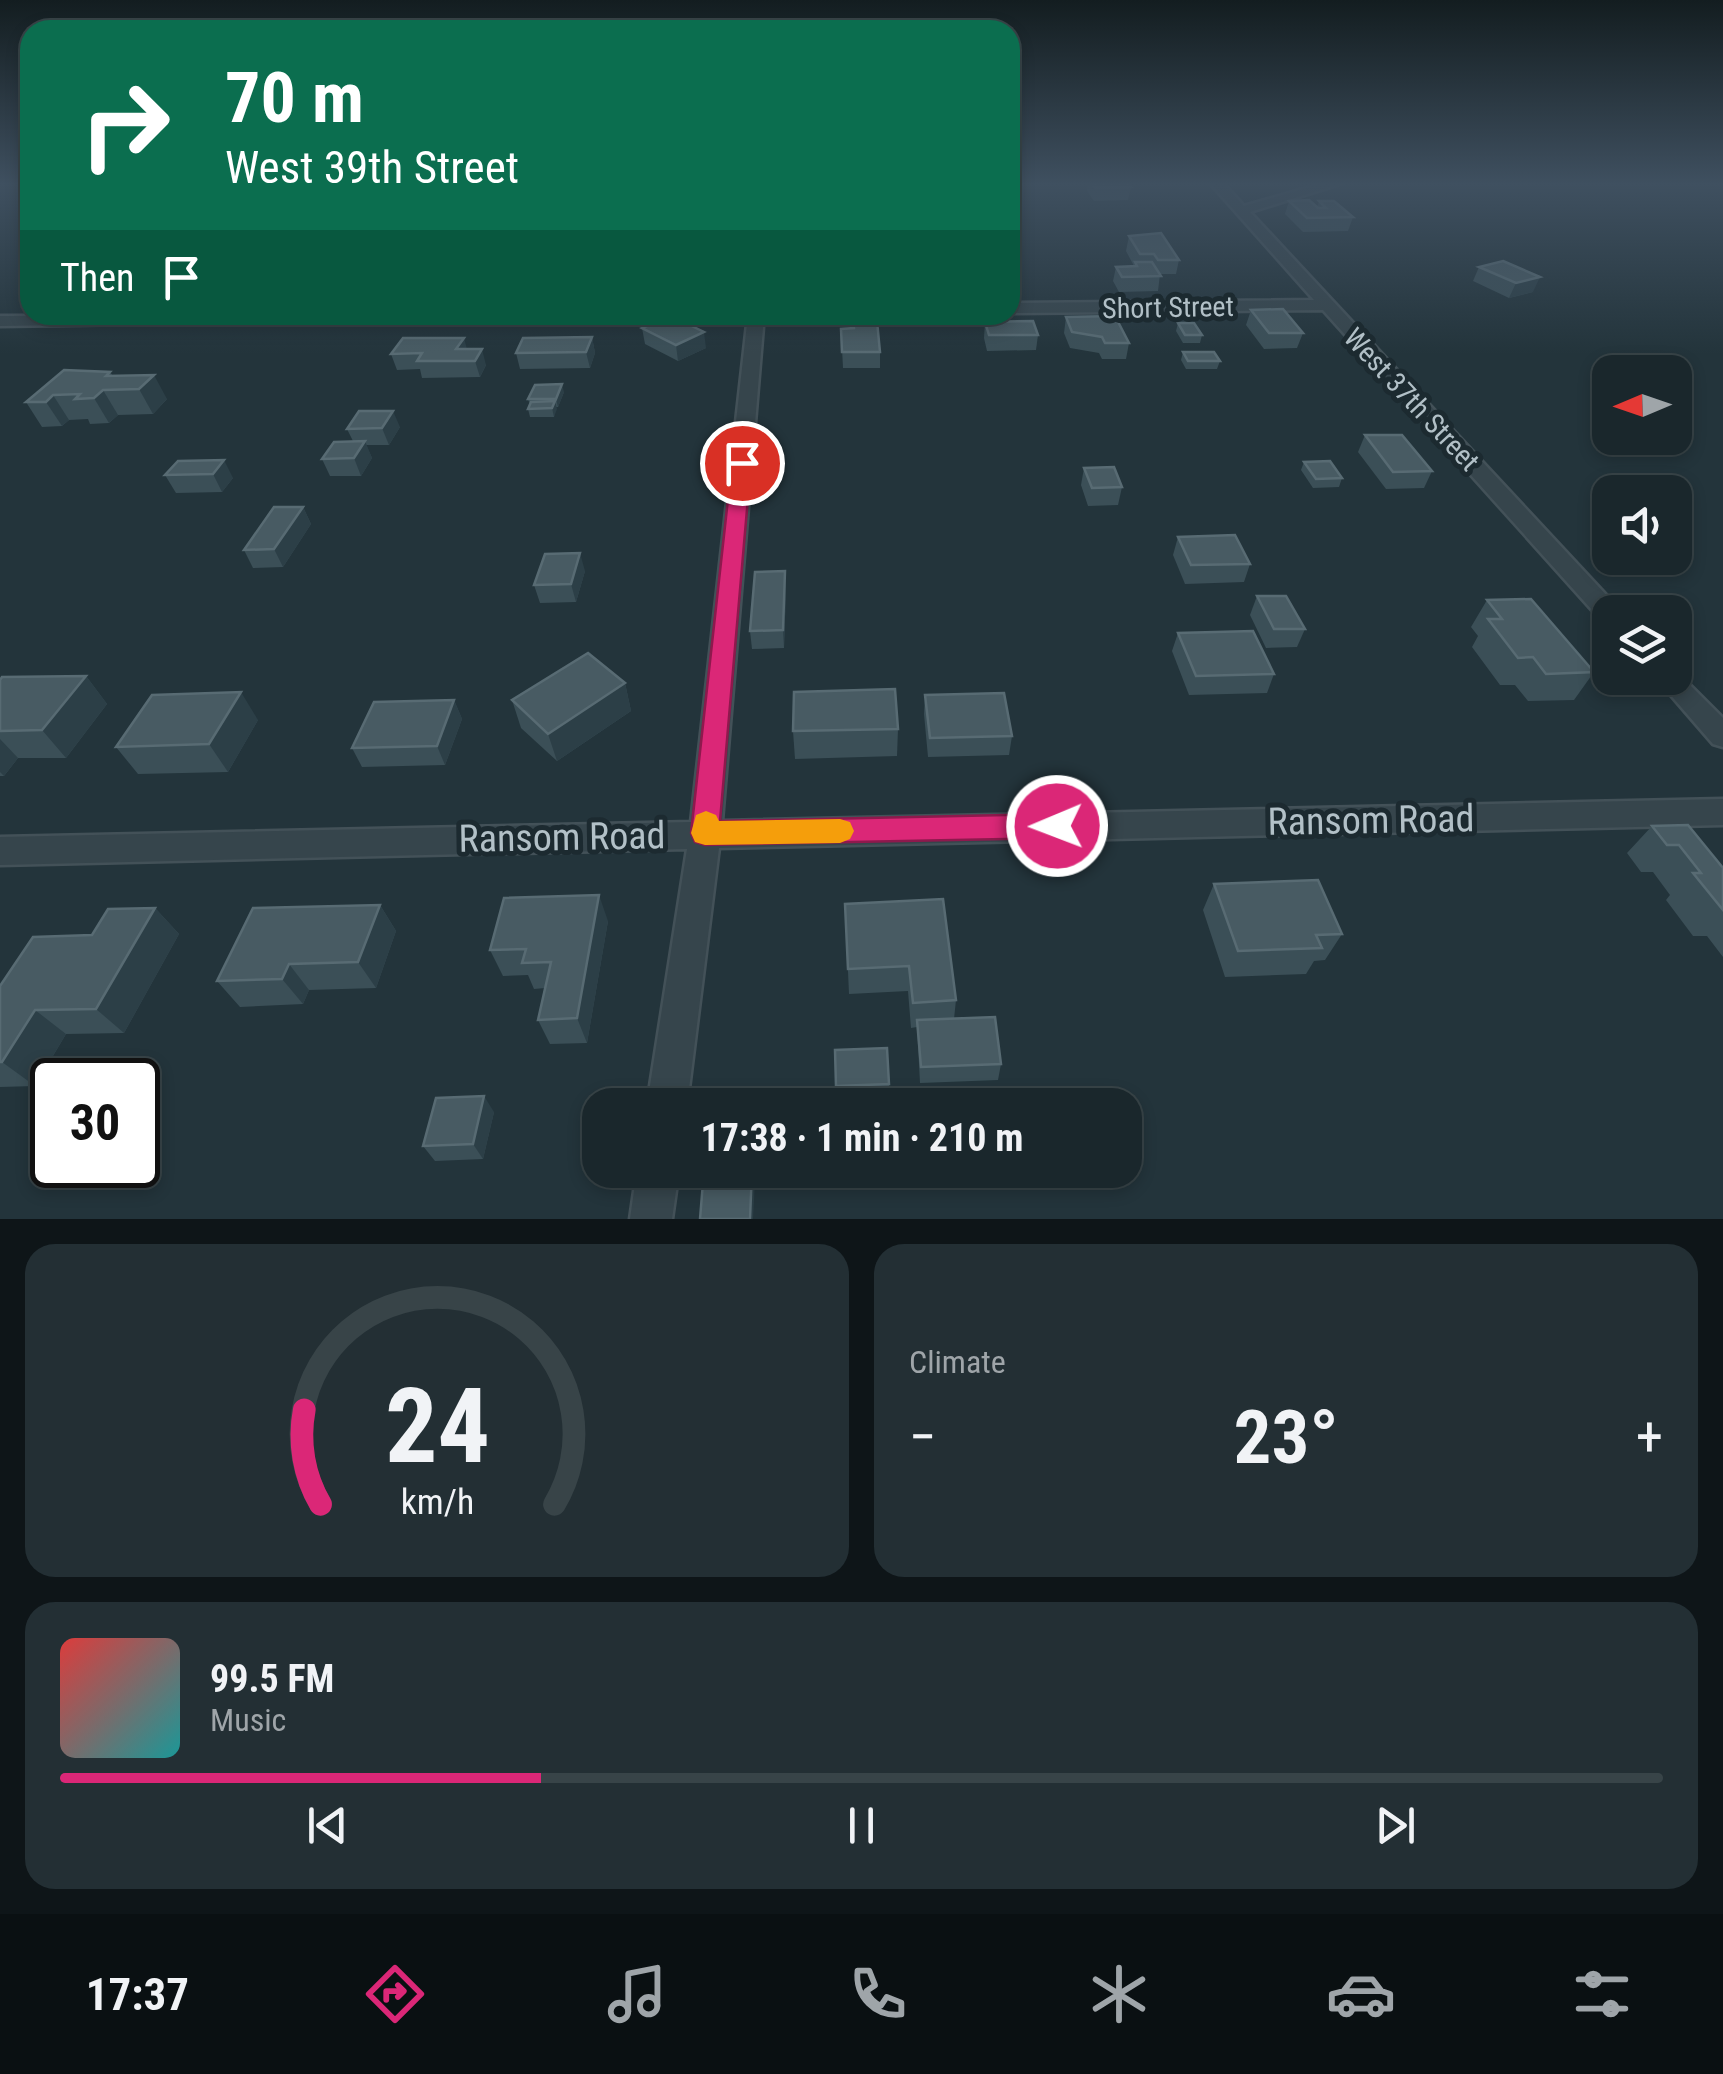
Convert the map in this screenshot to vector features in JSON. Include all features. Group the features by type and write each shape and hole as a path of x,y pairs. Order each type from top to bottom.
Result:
{"street":[{"name":"West 37th Street","path":"1266,240 1592,595"},
{"name":"Short Street","path":"1020,308 1325,306"},
{"path":"669,1088 705,833 755,325"},
{"path":"1685,695 1723,736"},
{"name":"Ransom Road","path":"0,851 1723,812"},
{"path":"652,1219 656,1188"}],"building":[{"path":"1131,240 1166,240 1179,260 1158,260 1154,254 1140,254"},
{"path":"1503,261 1540,277 1516,283 1479,267"},
{"path":"1135,262 1152,262 1161,276 1122,277 1116,267 1137,266"},
{"path":"1283,309 1303,333 1269,333 1251,310"},
{"path":"1115,316 1129,343 1105,343 1102,337 1072,332 1066,317"},
{"path":"1020,321 1033,321 1038,335 989,335 986,325 1020,325"},
{"path":"1178,323 1194,323 1202,335 1185,335"},
{"path":"690,325 704,332 676,345 642,328"},
{"path":"854,325 877,325 880,352 842,352 841,329"},
{"path":"592,337 586,352 516,353 523,338"},
{"path":"403,338 464,338 456,349 482,349 475,361 417,361 422,353 391,354"},
{"path":"1183,352 1214,352 1220,361 1188,361"},
{"path":"64,370 110,372 106,376 154,375 139,389 103,390 94,398 53,395 46,402 26,402"},
{"path":"562,384 556,399 528,399 535,385"},
{"path":"555,401 552,408 528,409 531,402"},
{"path":"359,411 393,411 382,428 347,429"},
{"path":"1365,435 1402,435 1432,471 1393,472"},
{"path":"365,441 354,458 322,459 334,442"},
{"path":"224,460 213,474 165,475 178,461"},
{"path":"1330,461 1342,478 1316,479 1304,462"},
{"path":"1114,467 1122,487 1092,488 1084,468"},
{"path":"274,507 303,507 274,549 244,550"},
{"path":"1235,535 1250,564 1191,565 1178,537"},
{"path":"580,553 571,584 534,585 545,554"},
{"path":"785,571 783,630 750,631 755,572"},
{"path":"1257,596 1286,596 1305,629 1274,629"},
{"path":"1531,599 1592,672 1546,674 1533,657 1518,658 1488,619 1502,619 1487,600"},
{"path":"1253,631 1274,674 1196,676 1178,633"},
{"path":"588,653 625,683 548,734 512,700"},
{"path":"86,676 42,730 0,731 2,677"},
{"path":"895,689 898,729 793,731 794,692"},
{"path":"241,692 209,744 116,747 152,695"},
{"path":"1004,693 1012,736 930,738 925,695"},
{"path":"454,700 437,746 352,748 374,702"},
{"path":"1688,825 1723,868 1723,910 1693,873 1701,873 1679,845 1667,845 1652,826"},
{"path":"1318,880 1342,934 1316,935 1322,948 1238,951 1214,884"},
{"path":"599,895 577,1018 538,1020 551,962 522,963 526,949 490,950 504,898"},
{"path":"943,899 956,1000 913,1003 909,966 848,969 845,904"},
{"path":"380,905 358,962 289,964 282,979 217,981 253,908"},
{"path":"155,908 96,1009 35,1010 0,1062 0,986 33,937 92,935 108,909"},
{"path":"995,1017 1001,1064 921,1067 917,1020"},
{"path":"887,1048 889,1084 836,1086 835,1050"},
{"path":"484,1096 473,1144 423,1146 436,1098"},
{"path":"703,1188 751,1188 750,1219 700,1219"}],"slow traffic":[{"path":"706,823 705,833 840,831"}],"route":[{"path":"742,463 705,833 1057,826"}]}
